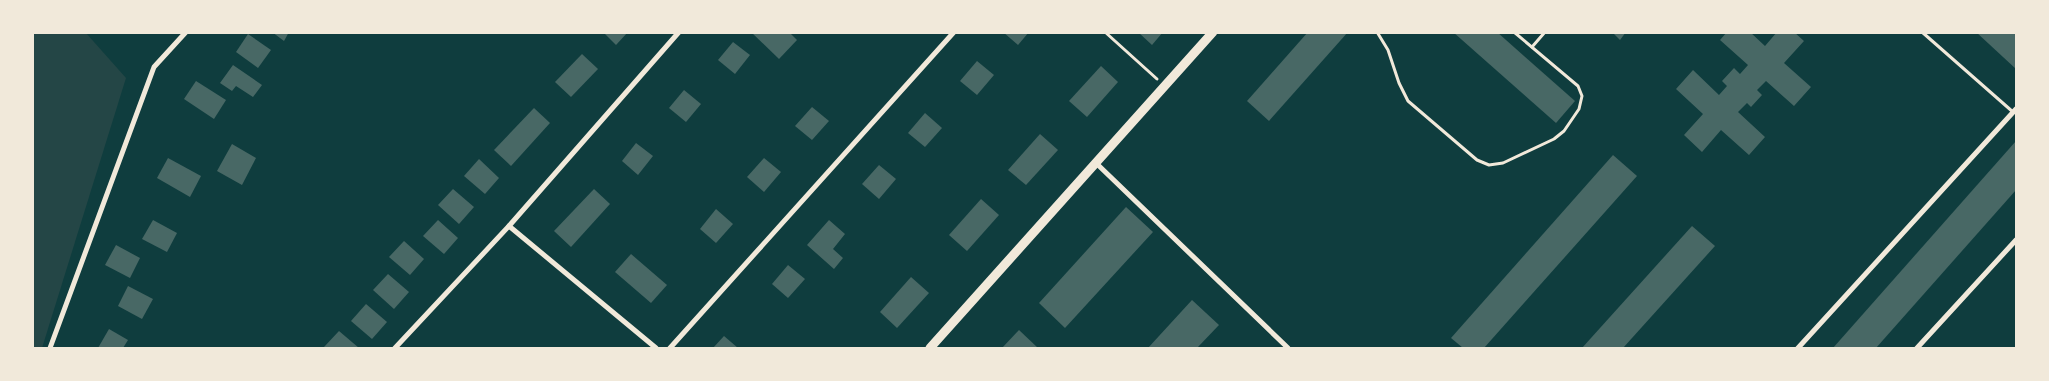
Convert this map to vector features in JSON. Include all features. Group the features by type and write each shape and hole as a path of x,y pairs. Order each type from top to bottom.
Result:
{"street":[{"path":"50,348 154,67 186,32"},
{"path":"395,348 509,226 679,32"},
{"path":"670,348 954,32"},
{"path":"930,348 1213,32"},
{"path":"1798,348 2015,111"},
{"path":"1096,162 1288,348"},
{"path":"509,226 656,348"},
{"path":"1917,348 2016,240"}],"lane":[{"path":"1377,32 1388,50 1399,84 1408,101 1476,160 1489,165 1503,163 1554,139 1564,131 1579,109 1582,96 1578,86 1514,32"},
{"path":"1532,47 1546,32"},
{"path":"1922,32 2015,111"}],"path":[{"path":"1105,32 1164,86"}],"shaded area":[{"path":"32,33 86,33 126,78 42,348 32,348"}],"building":[{"path":"272,32 289,32 284,41"},
{"path":"603,32 628,32 616,45"},
{"path":"751,32 789,32 797,40 779,59"},
{"path":"1003,32 1029,32 1018,45"},
{"path":"1138,32 1163,32 1152,45"},
{"path":"1308,32 1348,32 1269,121 1247,101"},
{"path":"1453,32 1497,32 1575,101 1556,123"},
{"path":"1612,32 1626,32 1620,40"},
{"path":"1727,32 1750,32 1765,46 1777,32 1794,32 1804,41 1784,63 1811,87 1794,106 1766,81 1757,90 1762,95 1751,107 1747,103 1738,112 1765,137 1749,155 1721,130 1702,152 1684,135 1703,114 1676,89 1693,70 1719,95 1727,86 1722,81 1734,68 1740,74 1748,65 1720,40"},
{"path":"1976,32 2016,32 2016,69"},
{"path":"248,34 271,50 258,68 236,52"},
{"path":"733,42 750,55 735,74 718,60"},
{"path":"582,54 598,69 571,97 555,82"},
{"path":"977,61 994,75 977,95 960,81"},
{"path":"233,65 262,85 253,97 236,86 232,91 220,83"},
{"path":"1101,66 1118,82 1087,117 1069,101"},
{"path":"196,81 226,100 214,119 184,99"},
{"path":"684,90 701,104 686,122 669,108"},
{"path":"812,107 829,121 812,140 795,126"},
{"path":"534,108 550,123 511,166 494,150"},
{"path":"925,113 942,128 925,147 908,133"},
{"path":"1040,134 1058,150 1026,185 1008,170"},
{"path":"2016,141 2016,190 1876,348 1833,348"},
{"path":"636,143 653,156 638,175 622,161"},
{"path":"232,144 256,158 242,185 217,171"},
{"path":"1613,155 1637,176 1484,348 1463,348 1451,338"},
{"path":"168,158 201,176 190,197 157,178"},
{"path":"764,158 781,172 764,192 747,177"},
{"path":"479,159 499,178 485,194 464,176"},
{"path":"879,165 896,179 879,199 862,184"},
{"path":"453,189 474,207 459,224 438,205"},
{"path":"594,189 610,204 571,247 554,231"},
{"path":"981,199 999,215 967,251 949,235"},
{"path":"1126,207 1153,232 1065,328 1039,303"},
{"path":"716,209 733,224 716,243 700,229"},
{"path":"153,220 177,233 167,252 142,239"},
{"path":"438,220 458,238 444,254 423,236"},
{"path":"829,220 845,234 833,249 843,258 834,269 807,245"},
{"path":"1692,226 1715,246 1623,348 1582,348"},
{"path":"404,241 424,259 410,275 389,257"},
{"path":"116,245 140,258 130,278 105,265"},
{"path":"631,254 667,285 651,303 615,272"},
{"path":"788,265 805,279 788,298 772,284"},
{"path":"388,274 409,292 394,309 373,290"},
{"path":"911,277 929,293 897,328 880,312"},
{"path":"128,286 153,299 142,319 118,306"},
{"path":"1192,300 1219,325 1197,348 1148,348"},
{"path":"366,304 387,322 372,339 351,321"},
{"path":"109,329 128,340 123,348 98,348"},
{"path":"1019,330 1038,348 1002,348"},
{"path":"339,331 359,348 324,347"},
{"path":"724,336 738,348 713,348"}]}
